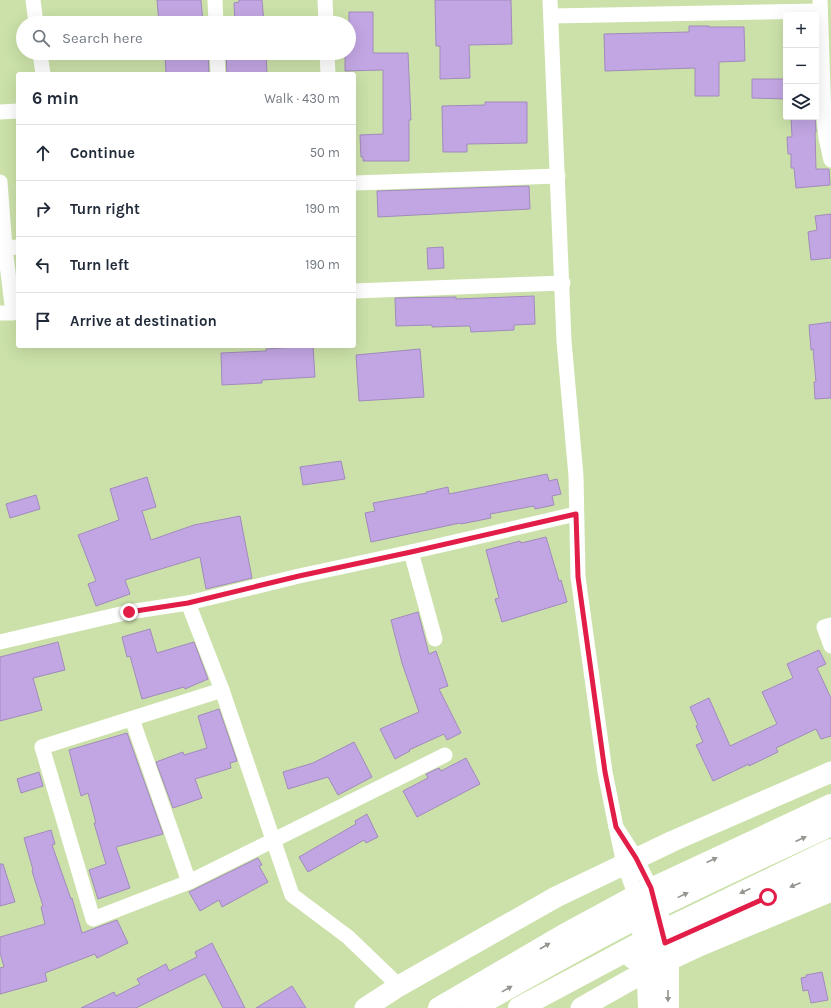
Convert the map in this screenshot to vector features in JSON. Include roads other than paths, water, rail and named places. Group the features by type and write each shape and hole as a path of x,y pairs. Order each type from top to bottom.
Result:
{"main road":[{"path":"439,1008 564,935 643,892 831,805"},
{"path":"473,1008 563,958 664,905 768,854 830,826"},
{"path":"519,1008 665,930 831,850"},
{"path":"542,1008 657,956 831,870"},
{"path":"643,892 668,1008"},
{"path":"649,1008 657,956"}],"street":[{"path":"33,0 35,16"},
{"path":"215,0 216,16"},
{"path":"325,0 326,16"},
{"path":"550,0 563,283 564,341 576,476 578,577 605,772 616,827 643,892"},
{"path":"551,16 820,5 824,119 826,138 831,160"},
{"path":"41,60 43,72"},
{"path":"217,60 218,72"},
{"path":"327,60 328,72"},
{"path":"0,112 16,111"},
{"path":"356,183 558,176"},
{"path":"0,182 12,248 13,313 0,314"},
{"path":"356,291 563,283"},
{"path":"0,642 129,612 188,603 299,576 576,514"},
{"path":"411,552 435,639"},
{"path":"188,603 222,690 292,895 348,937 399,986"},
{"path":"831,625 824,627 831,646"},
{"path":"222,690 42,747 93,919 189,882 445,755"},
{"path":"132,719 189,882"},
{"path":"365,1008 399,986 556,897 630,861 831,772"},
{"path":"581,1008 657,956 699,946 831,891"}]}
